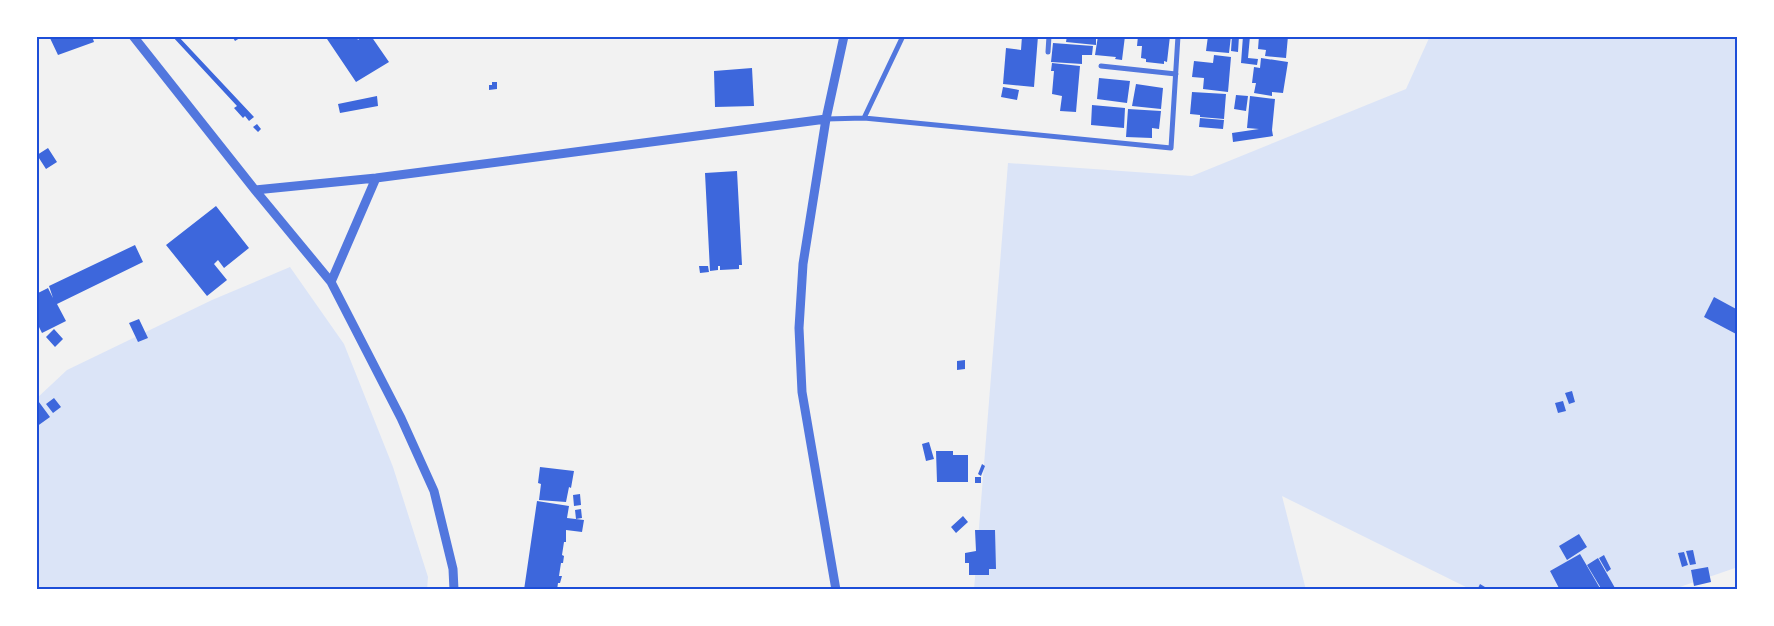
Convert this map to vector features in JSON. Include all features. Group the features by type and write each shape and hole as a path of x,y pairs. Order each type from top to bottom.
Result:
{"street":[{"path":"133,36 330,282 402,418 434,491 453,569 454,590"},
{"path":"836,590 802,392 799,328 804,264 826,119 844,36"},
{"path":"864,118 904,36"},
{"path":"1048,52 1049,36"},
{"path":"255,190 376,178 826,119 864,118 1171,148 1178,36"},
{"path":"1101,66 1176,74"},
{"path":"330,282 376,178"}],"shaded area":[{"path":"1430,36 1738,36 1738,567 1671,590 1472,590 1282,496 1306,590 974,590 1008,163 1192,176 1406,89"},
{"path":"290,267 344,344 393,467 428,577 427,590 36,590 36,399 67,370 212,300"}],"building":[{"path":"49,36 92,36 94,42 58,55"},
{"path":"172,36 178,36 254,117 249,121 245,116 243,118 234,108 237,106"},
{"path":"232,36 243,36 235,41"},
{"path":"325,36 356,36 358,40 363,36 371,36 389,62 356,82"},
{"path":"1022,36 1038,36 1034,87 1003,84 1006,48 1021,50"},
{"path":"1067,36 1096,36 1096,45 1066,42"},
{"path":"1098,36 1125,36 1122,60 1115,59 1116,57 1095,55"},
{"path":"1138,36 1170,36 1167,62 1164,61 1164,64 1146,62 1146,59 1141,58 1142,46 1137,46"},
{"path":"1208,36 1231,36 1229,53 1206,51"},
{"path":"1232,36 1239,36 1238,52 1231,51"},
{"path":"1243,36 1250,36 1248,58 1258,59 1257,65 1241,63"},
{"path":"1259,36 1288,36 1286,58 1265,56 1266,50 1258,49"},
{"path":"1053,43 1093,46 1092,55 1082,55 1082,64 1051,62"},
{"path":"1214,55 1231,57 1228,92 1203,89 1204,78 1192,77 1194,61 1213,63"},
{"path":"1261,58 1288,62 1283,93 1272,92 1272,96 1254,93 1256,83 1252,83 1254,67 1260,68"},
{"path":"1052,63 1080,66 1076,112 1060,111 1062,96 1052,94 1054,71 1051,71"},
{"path":"752,68 754,106 715,107 714,71"},
{"path":"1099,78 1130,81 1127,103 1097,99"},
{"path":"492,82 497,82 497,89 489,90 489,85 492,85"},
{"path":"1136,84 1163,88 1161,109 1132,106"},
{"path":"1003,87 1019,90 1017,100 1001,97"},
{"path":"1192,92 1226,94 1224,119 1200,117 1200,115 1190,114"},
{"path":"1236,95 1248,96 1246,111 1234,109"},
{"path":"377,96 378,106 340,113 338,104"},
{"path":"1250,96 1275,99 1273,136 1233,142 1232,133 1259,129 1247,128"},
{"path":"1092,105 1125,108 1124,128 1091,125"},
{"path":"1128,109 1161,111 1159,129 1152,128 1152,138 1126,137"},
{"path":"1200,118 1224,120 1223,129 1199,127"},
{"path":"257,124 261,129 258,132 253,127"},
{"path":"48,148 57,162 46,169 37,155"},
{"path":"737,171 742,265 739,265 739,269 720,270 720,266 718,266 718,270 710,271 705,173"},
{"path":"216,206 249,248 224,268 218,260 214,264 227,280 207,296 166,245"},
{"path":"135,245 143,262 57,304 66,321 42,333 38,325 36,326 36,294 48,288 53,298 49,286"},
{"path":"699,266 708,266 709,272 700,273"},
{"path":"1714,297 1738,310 1738,335 1704,317"},
{"path":"139,319 148,338 138,342 129,323"},
{"path":"54,329 63,339 55,347 46,337"},
{"path":"965,360 965,369 957,370 957,361"},
{"path":"1572,391 1575,402 1569,404 1565,393"},
{"path":"36,398 50,417 36,427"},
{"path":"54,398 61,407 53,413 46,404"},
{"path":"1563,401 1566,411 1558,413 1555,403"},
{"path":"929,442 934,459 926,461 922,444"},
{"path":"936,451 953,451 953,455 968,455 968,482 937,482"},
{"path":"982,464 985,466 981,476 978,474"},
{"path":"540,467 574,471 566,502 539,500 541,484 538,483"},
{"path":"975,477 981,477 981,483 975,483"},
{"path":"580,494 581,505 574,506 573,495"},
{"path":"537,501 569,506 567,518 584,520 582,532 566,530 566,542 564,542 562,555 564,556 563,563 561,563 559,576 562,576 557,590 524,590"},
{"path":"581,509 582,518 576,519 575,510"},
{"path":"963,516 968,522 956,533 951,527"},
{"path":"975,530 995,530 996,569 989,569 989,575 969,575 969,563 965,563 965,553 976,551"},
{"path":"1579,534 1587,547 1567,560 1559,546"},
{"path":"1693,550 1696,564 1690,565 1686,551"},
{"path":"1684,552 1688,565 1682,567 1678,553"},
{"path":"1580,554 1601,590 1560,590 1550,571"},
{"path":"1604,555 1611,569 1607,572 1599,558"},
{"path":"1598,558 1615,588 1612,590 1602,590 1587,565"},
{"path":"1708,567 1711,582 1694,586 1691,570"},
{"path":"1480,584 1490,590 1477,590"}]}
